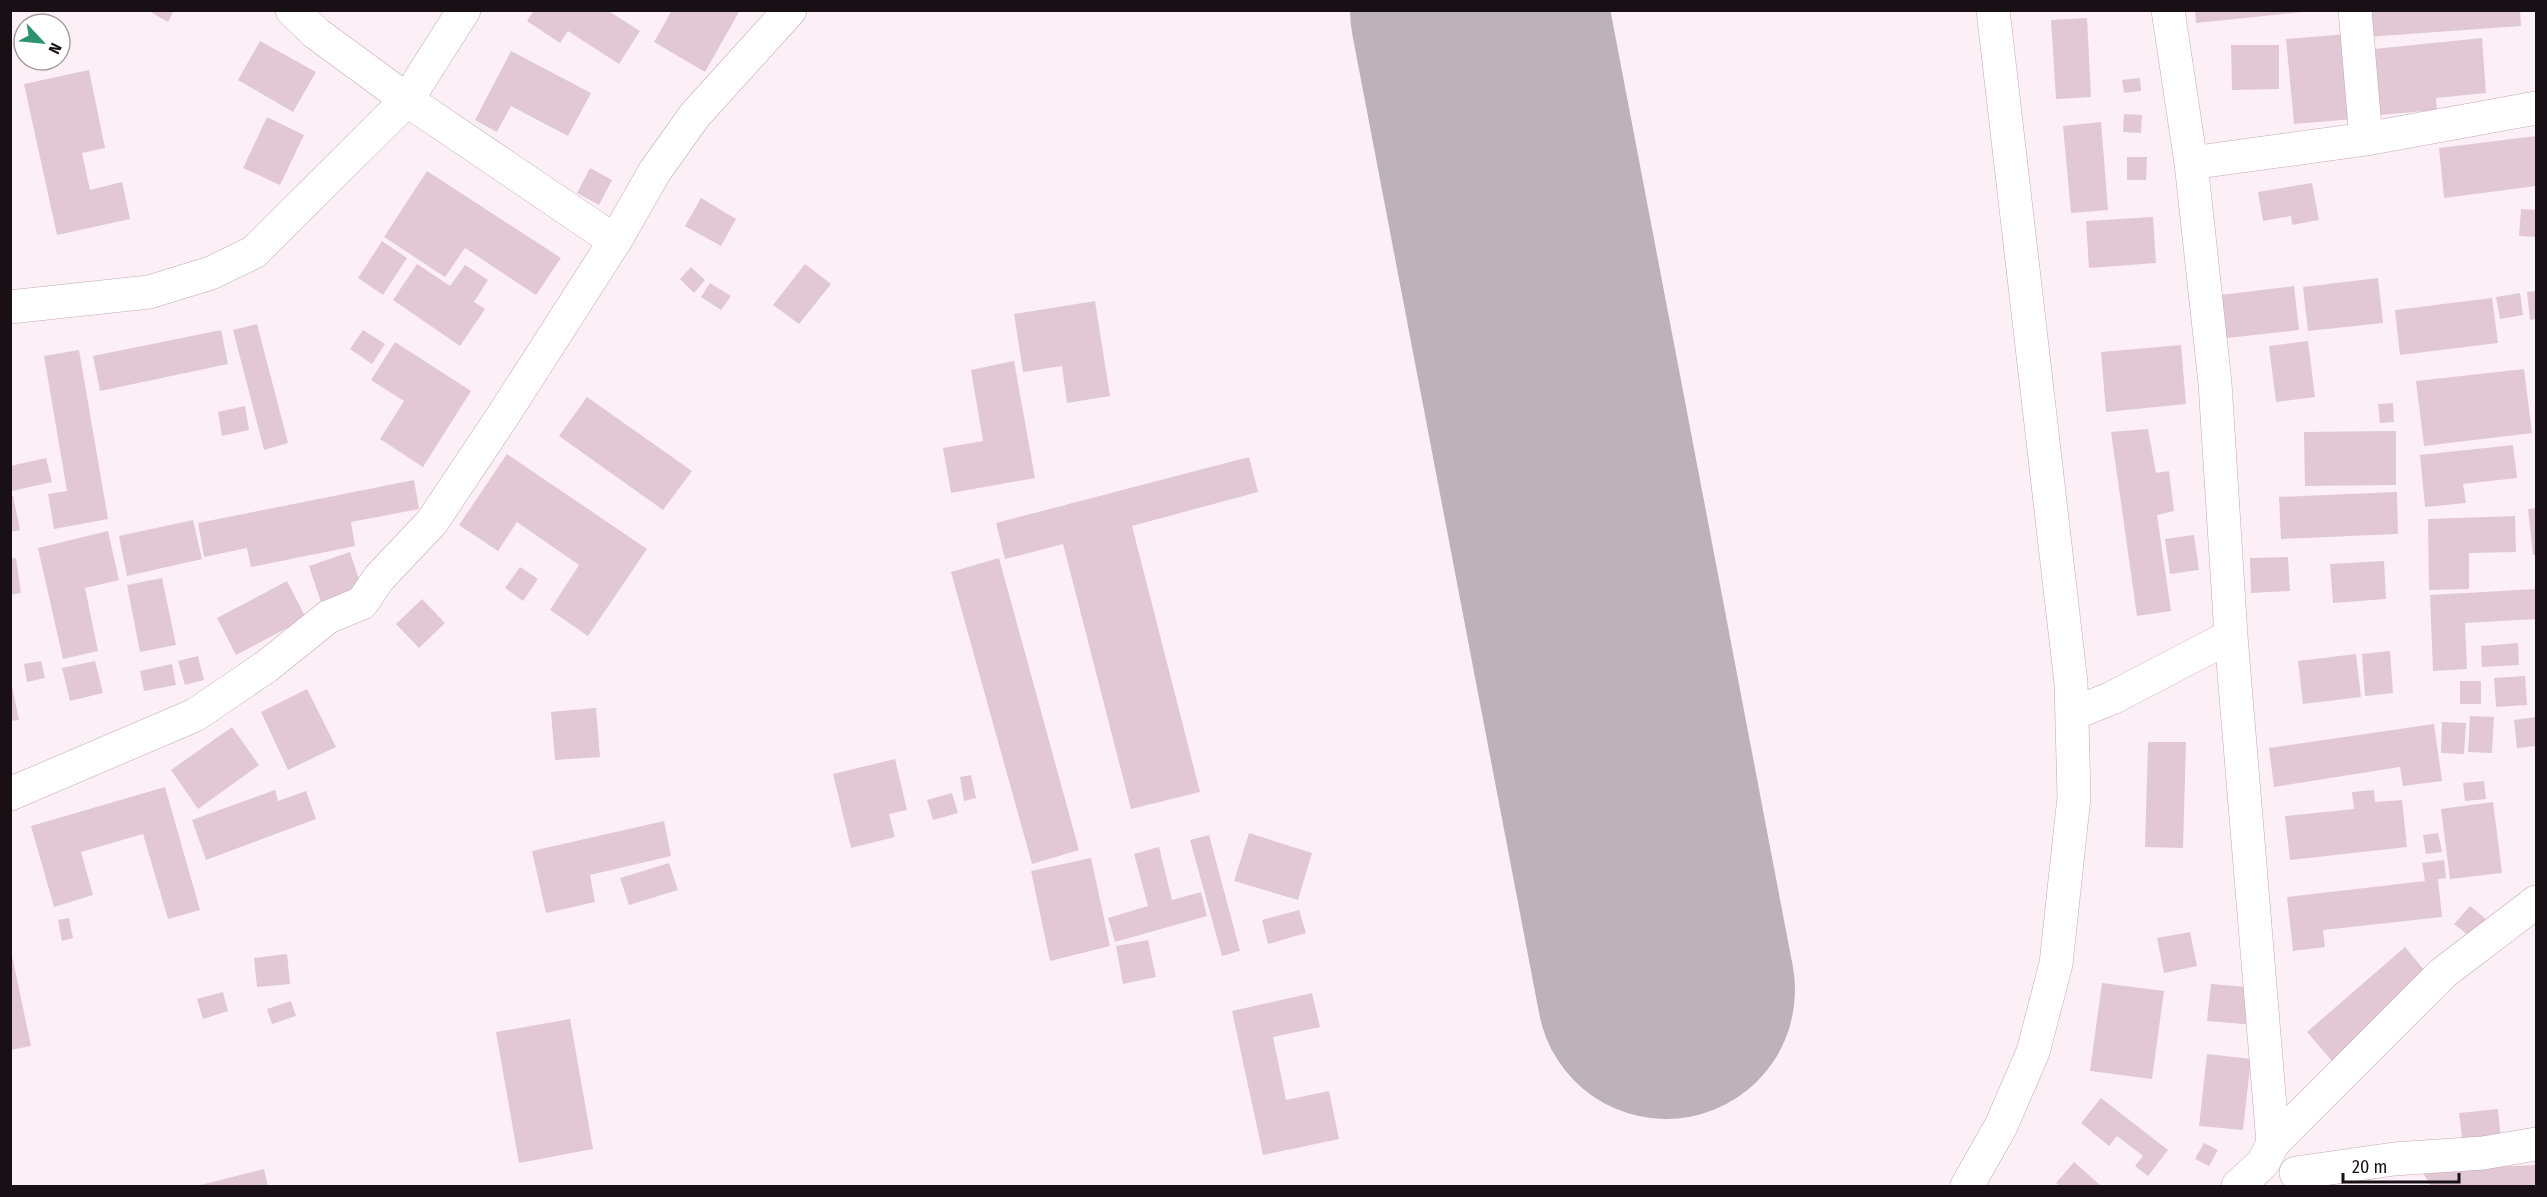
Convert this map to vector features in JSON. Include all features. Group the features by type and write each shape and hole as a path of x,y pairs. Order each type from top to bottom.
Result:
{"street":[{"path":"292,10 316,33 407,100 615,241"},
{"path":"10,307 149,292 210,273 254,252 407,100 464,10"},
{"path":"10,794 195,715 267,666 328,617 362,603 379,578 432,522 615,241 655,171 695,115 790,10"},
{"path":"1967,1186 2001,1126 2032,1052 2056,964 2074,797 2071,683 1993,10"},
{"path":"2168,10 2191,163 2215,383 2268,1153 2297,1180 2394,1159 2483,1154 2536,1144"},
{"path":"2355,10 2366,139"},
{"path":"2191,163 2366,139 2536,108"},
{"path":"2072,714 2112,698 2231,636"},
{"path":"2238,1186 2443,973 2536,902"}],"building":[{"path":"147,10 174,10 168,22"},
{"path":"534,10 607,10 640,31 619,64 568,31 560,43 527,21"},
{"path":"672,10 740,10 705,72 654,42"},
{"path":"2195,10 2303,10 2303,12 2196,23"},
{"path":"2365,10 2520,10 2521,26 2367,37"},
{"path":"2087,18 2091,97 2056,99 2051,20"},
{"path":"2347,34 2354,119 2294,124 2286,39"},
{"path":"2482,38 2486,93 2436,98 2437,110 2380,115 2374,49"},
{"path":"260,41 316,72 293,112 238,80"},
{"path":"2231,45 2279,45 2279,89 2232,90"},
{"path":"511,51 591,93 568,136 511,106 497,132 475,120"},
{"path":"89,70 105,148 82,153 90,190 122,182 130,219 57,235 24,84"},
{"path":"2140,78 2141,91 2124,93 2122,80"},
{"path":"2124,114 2142,115 2141,133 2123,132"},
{"path":"267,117 304,135 280,185 243,168"},
{"path":"2101,122 2108,210 2071,213 2063,126"},
{"path":"2536,136 2536,186 2444,198 2439,148"},
{"path":"2127,157 2147,157 2146,180 2127,180"},
{"path":"590,168 612,180 599,205 577,193"},
{"path":"427,171 561,258 536,295 465,248 445,277 384,237"},
{"path":"2312,183 2319,220 2292,225 2291,216 2263,221 2258,192"},
{"path":"701,198 736,219 721,246 685,226"},
{"path":"2521,209 2536,210 2536,237 2519,236"},
{"path":"2153,217 2156,263 2089,268 2086,221"},
{"path":"382,241 407,258 383,295 358,278"},
{"path":"417,264 450,286 465,265 488,280 474,302 485,309 460,346 393,300"},
{"path":"805,264 831,284 799,324 773,305"},
{"path":"691,267 705,280 694,293 680,279"},
{"path":"2378,278 2383,323 2308,331 2303,287"},
{"path":"710,283 731,296 721,310 701,297"},
{"path":"2294,286 2299,330 2218,339 2213,296"},
{"path":"2536,291 2536,319 2530,320 2527,292"},
{"path":"2520,293 2523,315 2500,319 2496,297"},
{"path":"2492,298 2498,343 2400,355 2395,310"},
{"path":"1095,301 1110,396 1067,403 1062,366 1023,372 1014,314"},
{"path":"257,324 288,443 264,450 233,330"},
{"path":"221,330 228,364 100,391 93,356"},
{"path":"363,330 385,344 372,364 350,349"},
{"path":"2308,341 2315,397 2276,402 2269,346"},
{"path":"395,342 471,391 423,467 380,439 404,401 371,380"},
{"path":"2181,345 2186,404 2106,412 2101,352"},
{"path":"79,350 108,519 54,529 48,494 67,491 44,356"},
{"path":"1014,361 1035,478 951,493 943,448 983,441 971,370"},
{"path":"2524,369 2532,433 2424,446 2416,381"},
{"path":"587,397 692,471 663,510 559,436"},
{"path":"2393,403 2394,422 2380,423 2378,404"},
{"path":"245,406 249,430 222,436 218,412"},
{"path":"2148,429 2156,473 2169,471 2174,511 2157,515 2171,611 2137,616 2111,432"},
{"path":"2396,431 2396,485 2305,486 2304,432"},
{"path":"2513,445 2517,478 2463,484 2466,503 2425,507 2420,455"},
{"path":"507,454 647,549 588,636 550,610 579,565 517,522 498,551 459,525"},
{"path":"1249,457 1258,492 1132,526 1200,792 1131,809 1063,544 1005,559 996,523"},
{"path":"46,458 52,482 12,491 10,466"},
{"path":"414,480 419,509 351,522 355,546 251,567 247,548 204,557 198,523"},
{"path":"2397,492 2398,534 2281,539 2279,497"},
{"path":"10,496 13,496 20,530 10,532"},
{"path":"2536,508 2536,555 2533,555 2528,509"},
{"path":"2515,516 2516,552 2469,553 2469,589 2429,590 2428,519"},
{"path":"193,520 202,559 127,576 119,536"},
{"path":"108,531 119,580 85,588 98,651 63,659 38,548"},
{"path":"2194,535 2199,570 2170,574 2165,539"},
{"path":"350,552 363,592 322,605 309,566"},
{"path":"2288,557 2290,591 2251,593 2250,558"},
{"path":"16,558 21,593 10,595 10,559"},
{"path":"999,558 1079,850 1032,864 951,572"},
{"path":"2384,561 2386,599 2333,603 2330,564"},
{"path":"520,567 538,579 523,601 505,588"},
{"path":"162,578 176,645 140,652 127,585"},
{"path":"287,581 306,618 236,655 217,618"},
{"path":"2536,589 2536,619 2465,623 2467,669 2433,671 2430,595"},
{"path":"422,599 445,623 419,648 396,624"},
{"path":"2518,643 2519,665 2482,667 2481,646"},
{"path":"2390,651 2393,693 2365,696 2362,654"},
{"path":"2356,654 2361,697 2303,704 2298,661"},
{"path":"198,656 204,680 185,685 178,661"},
{"path":"41,661 45,678 27,682 24,664"},
{"path":"95,661 103,693 70,701 62,668"},
{"path":"172,664 176,685 144,691 140,671"},
{"path":"10,676 19,720 10,721"},
{"path":"2525,676 2527,705 2496,707 2494,678"},
{"path":"2460,681 2481,681 2481,704 2460,704"},
{"path":"307,689 336,747 288,770 261,712"},
{"path":"596,708 600,757 555,760 551,712"},
{"path":"2470,716 2494,717 2492,753 2468,752"},
{"path":"2536,717 2536,746 2517,748 2514,720"},
{"path":"2442,722 2466,723 2464,754 2441,753"},
{"path":"2434,724 2442,781 2403,786 2400,767 2274,787 2269,748"},
{"path":"232,727 259,765 198,809 171,770"},
{"path":"2148,742 2186,742 2183,848 2145,847"},
{"path":"895,759 907,810 889,814 895,837 851,848 833,774"},
{"path":"971,775 976,798 964,801 960,777"},
{"path":"2484,781 2486,799 2465,801 2463,783"},
{"path":"165,787 200,910 168,919 143,834 81,852 93,895 54,907 31,826"},
{"path":"275,790 278,801 306,791 316,819 206,860 192,820"},
{"path":"2374,790 2375,802 2402,800 2407,847 2290,860 2285,816 2354,809 2352,792"},
{"path":"952,793 958,813 933,820 927,800"},
{"path":"2493,802 2502,873 2450,879 2441,809"},
{"path":"664,821 671,856 590,875 595,902 546,913 532,851"},
{"path":"1249,833 1312,853 1298,900 1234,881"},
{"path":"2438,833 2442,852 2426,854 2423,835"},
{"path":"1209,835 1240,951 1222,956 1190,840"},
{"path":"1159,847 1172,900 1201,892 1207,916 1115,942 1108,918 1148,906 1134,854"},
{"path":"1091,858 1110,946 1050,961 1031,871"},
{"path":"2444,860 2446,878 2438,879 2442,917 2323,930 2325,947 2293,951 2287,897 2425,881 2422,863"},
{"path":"669,863 678,890 629,905 620,878"},
{"path":"2470,906 2487,920 2472,938 2454,924"},
{"path":"1299,910 1306,933 1268,944 1262,920"},
{"path":"69,918 73,938 62,941 58,920"},
{"path":"2190,932 2197,966 2164,973 2157,938"},
{"path":"1148,940 1156,977 1123,984 1116,946"},
{"path":"10,946 31,1046 10,1050"},
{"path":"2405,947 2430,977 2332,1061 2307,1032"},
{"path":"287,954 290,984 257,987 254,958"},
{"path":"2102,983 2164,991 2152,1079 2090,1071"},
{"path":"2211,984 2259,988 2255,1025 2207,1021"},
{"path":"223,992 228,1011 203,1019 197,999"},
{"path":"1312,993 1320,1027 1273,1037 1286,1100 1329,1091 1339,1139 1263,1155 1232,1011"},
{"path":"291,1001 296,1016 272,1024 267,1009"},
{"path":"570,1019 593,1149 519,1163 496,1032"},
{"path":"2207,1054 2251,1059 2243,1130 2199,1126"},
{"path":"2101,1098 2168,1150 2148,1176 2135,1166 2143,1156 2117,1136 2109,1146 2081,1123"},
{"path":"2498,1109 2501,1140 2463,1144 2459,1113"},
{"path":"2204,1143 2218,1150 2209,1166 2195,1159"},
{"path":"2074,1162 2101,1186 2060,1186 2056,1183"},
{"path":"2536,1165 2536,1186 2431,1186 2421,1170"},
{"path":"264,1169 268,1186 197,1186"}],"runway":[{"path":"1479,10 1666,990"}]}
